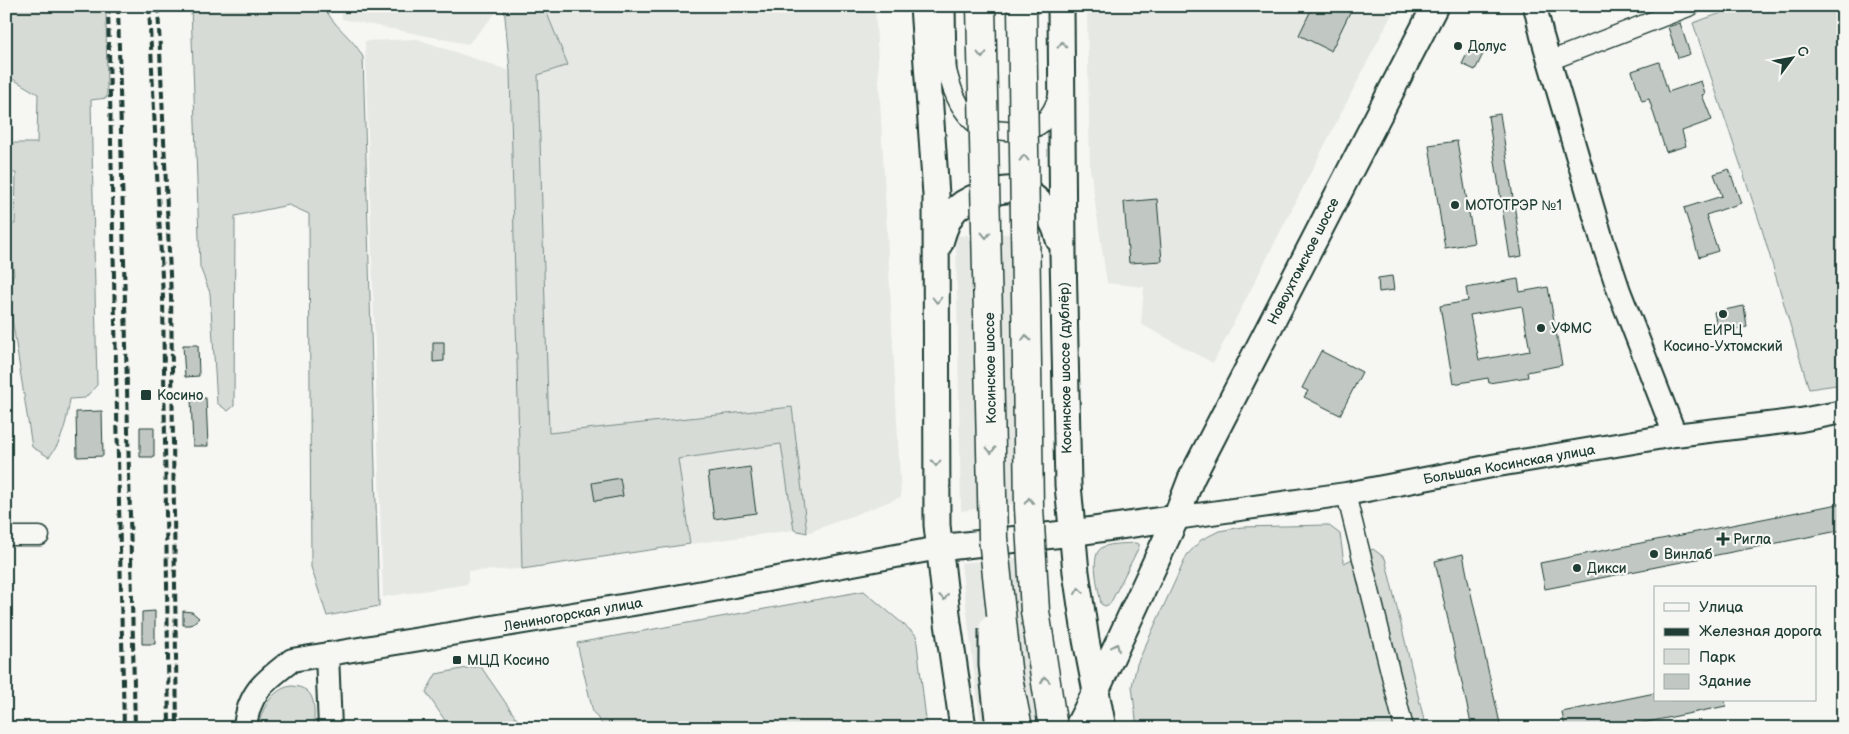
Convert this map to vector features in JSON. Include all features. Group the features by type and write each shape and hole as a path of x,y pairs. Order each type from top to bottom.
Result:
{"highway":[{"name":"Косинское шоссе","path":"981,6 993,538 1008,678 1018,728"},
{"path":"1022,6 1029,508 1035,611 1053,728"}],"main road":[{"path":"923,6 936,195 936,480 939,548 963,728"},
{"path":"936,195 943,55 942,6"},
{"name":"Косинское шоссе (дублёр)","path":"1062,6 1063,254 1068,485 1072,533 1085,630 1103,728"},
{"name":"Новоухтомское шоссе","path":"1077,728 1176,518 1191,479 1435,6"},
{"path":"937,252 944,228 955,210 976,196 1003,190 1025,192 1039,202 1052,219 1063,254"},
{"path":"939,548 1072,533 1176,518"},
{"path":"993,538 992,665 999,728"}],"street":[{"path":"1535,6 1549,61 1602,240 1616,282 1675,435"},
{"path":"1549,61 1691,6"},
{"path":"943,55 950,85 959,106 975,123 1002,131 1020,131 1041,124 1054,107 1062,84"},
{"name":"Большая Косинская улица","path":"1176,518 1346,494 1675,435 1801,420 1843,412"},
{"path":"1346,494 1404,728"},
{"path":"6,536 40,536"},
{"name":"Лениногорская улица","path":"245,728 252,697 269,678 292,660 670,598 939,548"},
{"path":"327,654 330,728"}],"shaded area":[{"path":"341,6 502,6 468,44 342,19"},
{"path":"544,6 875,6 901,497 807,533 791,407 549,434 538,75 567,65"},
{"path":"1087,6 1396,6 1213,363 1141,324 1144,287 1107,283 1090,168"},
{"path":"417,39 510,71 522,569 468,571 468,584 383,597 365,41"},
{"path":"1033,233 1037,500 961,511 956,236"},
{"path":"782,444 794,530 690,544 678,458"},
{"path":"1037,556 1060,728 981,728 961,563"}],"green space":[{"path":"6,6 106,6 107,98 91,100 97,385 85,398 70,399 61,437 49,457 32,447 7,286 14,274 6,224 15,224 16,173 6,173 6,143 37,143 38,94 6,75"},
{"path":"194,6 324,6 332,20 354,43 363,57 379,606 327,616 311,567 309,214 289,205 235,216 234,406 228,411 217,403 210,293 200,267 191,8"},
{"path":"504,6 544,6 568,65 538,75 549,433 792,407 807,533 794,530 781,444 678,459 690,544 522,569 510,71"},
{"path":"1741,6 1843,6 1843,384 1809,389 1761,226 1693,23"},
{"path":"1328,525 1340,534 1344,563 1373,549 1385,558 1426,728 1137,728 1132,686 1137,664 1187,555 1201,540 1219,531 1242,527"},
{"path":"1139,544 1139,547 1110,604 1105,606 1101,604 1095,564 1099,551 1103,547 1111,545"},
{"path":"864,591 916,635 927,728 605,728 593,712 577,643"},
{"path":"481,667 523,728 450,728 426,692 436,674"},
{"path":"291,686 300,687 310,694 314,706 314,728 258,728 268,701 278,691"}],"building":[{"path":"1313,6 1353,6 1331,51 1299,35"},
{"path":"1680,23 1690,54 1678,58 1668,27"},
{"path":"1474,40 1487,46 1475,70 1462,64"},
{"path":"1659,62 1668,92 1701,81 1705,94 1702,95 1712,120 1682,131 1686,146 1666,152 1649,99 1642,101 1632,71"},
{"path":"1500,114 1522,256 1510,258 1488,116"},
{"path":"1457,141 1474,243 1445,248 1429,145"},
{"path":"1729,169 1741,203 1706,215 1718,251 1699,257 1684,208 1722,196 1714,174"},
{"path":"1157,199 1162,261 1129,263 1124,202"},
{"path":"1392,276 1394,290 1379,292 1378,278"},
{"path":"1518,279 1520,292 1548,287 1562,365 1527,372 1528,377 1489,383 1488,378 1453,384 1440,306 1468,301 1466,288","holes":["1522,306 1530,351 1479,360 1470,315"]},
{"path":"1744,306 1747,327 1718,332 1714,312"},
{"path":"433,342 444,342 444,361 433,362"},
{"path":"183,345 198,345 199,376 185,377"},
{"path":"1321,351 1362,372 1340,415 1304,397 1308,391 1302,388"},
{"path":"191,398 206,398 208,446 193,446"},
{"path":"102,411 103,456 77,457 76,412"},
{"path":"140,427 154,427 154,457 140,457"},
{"path":"750,467 756,513 714,519 708,473"},
{"path":"620,478 623,496 595,501 592,483"},
{"path":"1843,503 1843,530 1545,589 1540,563"},
{"path":"1463,554 1501,728 1472,728 1435,561"},
{"path":"155,611 155,644 142,644 142,612"},
{"path":"183,611 192,612 199,618 191,625 183,625"},
{"path":"1654,693 1654,702 1725,702 1726,706 1618,728 1565,728 1562,712"}],"railway":[{"path":"108,6 124,728"},
{"path":"118,6 135,728"},
{"path":"149,6 163,298 169,728"},
{"path":"158,6 171,297 177,728"}],"place":[{"name":"Долус","path":"1458,46"},
{"name":"МОТОТРЭР №1","path":"1455,205"},
{"name":"ЕИРЦ Косино-Ухтомский","path":"1723,314"},
{"name":"УФМС","path":"1541,328"},
{"name":"Косино","path":"146,395"},
{"name":"Ригла","path":"1723,539"},
{"name":"Винлаб","path":"1654,554"},
{"name":"Дикси","path":"1577,568"},
{"name":"МЦД Косино","path":"457,660"}]}
